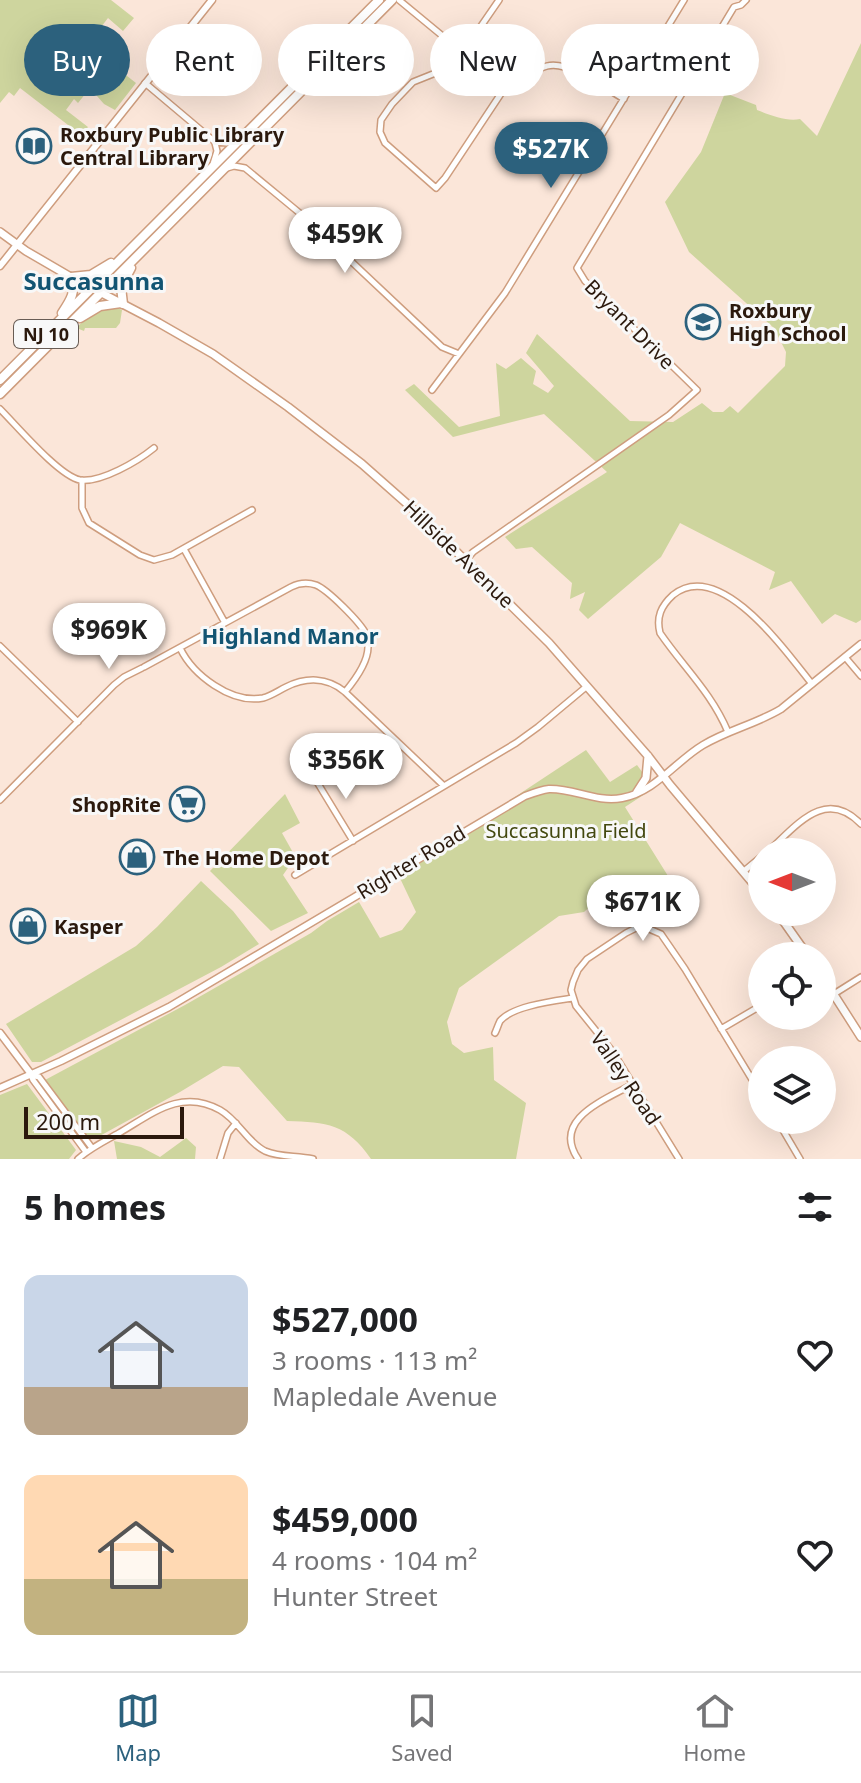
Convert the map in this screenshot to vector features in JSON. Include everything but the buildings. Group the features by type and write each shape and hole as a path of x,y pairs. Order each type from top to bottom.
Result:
{"highway":[{"name":"NJ 10","path":"0,380 57,322 142,252 223,170 245,140 379,0"},
{"name":"NJ 10","path":"0,394 69,324 128,251 210,168 245,140 392,0"},
{"path":"57,322 73,294 71,277 91,275 128,251"},
{"path":"69,324 100,306 122,304 121,284 142,252"}],"main road":[{"name":"Hillside Avenue","path":"0,232 71,277 189,339 288,407 362,464 413,509 533,626 648,756 748,876"},
{"path":"637,792 646,778 648,756"},
{"path":"836,997 861,1037"}],"street":[{"path":"0,266 212,0"},
{"path":"399,0 430,26"},
{"path":"483,24 499,0"},
{"path":"432,390 505,293 684,0"},
{"name":"Bryant Drive","path":"466,560 473,552 669,415 697,390 585,281 577,268 733,3 741,5 746,0"},
{"path":"545,67 560,65 570,68 624,99"},
{"path":"430,74 407,87 380,124 381,136 388,146 436,188 499,96"},
{"path":"145,83 215,142 245,140 245,168"},
{"path":"210,168 217,151 215,142"},
{"path":"223,170 234,166 245,168 302,215 442,347 459,354"},
{"path":"0,409 64,473 82,480 103,476 141,458 154,448"},
{"path":"82,480 82,508 89,523 140,555 154,560 184,549 252,510"},
{"path":"184,549 225,623"},
{"path":"0,800 117,683 296,584 320,587 360,626 367,637 368,650 364,662 345,692"},
{"path":"728,732 708,694 660,633 659,613 665,603 684,588 704,586 750,611 812,684"},
{"name":"Righter Road","path":"0,1088 169,1007 525,796 549,789 611,799 637,792 701,746 772,714 861,644"},
{"path":"0,646 78,722"},
{"path":"180,648 198,673 211,683 243,697 270,696 309,679 327,681 345,692 444,786"},
{"path":"845,657 861,676"},
{"path":"295,875 516,743 586,687"},
{"path":"314,777 353,841"},
{"path":"783,838 806,817 825,808 844,810 861,824"},
{"path":"744,871 748,868"},
{"path":"495,1033 501,1019 518,1011 573,998 571,990 578,970 587,959 626,933 636,928 647,928 668,941 748,1073"},
{"path":"836,993 861,977"},
{"name":"Valley Road","path":"573,998 613,1052 679,1159"},
{"path":"721,1029 748,1013"},
{"path":"0,1033 86,1152"},
{"path":"31,1074 39,1077 92,1148"},
{"path":"578,1159 570,1139 573,1124 633,1084"},
{"path":"78,1159 163,1107 189,1101 222,1111 258,1147 268,1152 313,1159"},
{"path":"220,1159 228,1133 236,1123"},
{"path":"785,1134 800,1159"}],"green space":[{"path":"0,0 111,0 134,18 129,24 115,24 108,18 103,24 24,24 24,91 20,88 14,96 9,92 0,103"},
{"path":"383,0 388,0 364,24 359,24"},
{"path":"861,43 861,620 856,623 835,614 822,624 791,581 769,590 775,572 680,523 661,557 588,619 579,610 585,592 570,599 572,583 532,547 516,549 505,537 607,472 544,414 453,437 405,390 414,384 459,427 500,416 496,363 506,369 521,358 536,371 533,384 548,393 554,386 526,353 537,334 630,421 673,422 702,403 713,412 723,412 730,406 738,413 785,366 786,352 774,328 689,252 665,202 701,152 724,96 733,96 756,105 757,110 767,114 800,119 817,136"},
{"path":"30,96 84,96 78,103 74,99 66,110 88,127 81,135"},
{"path":"97,96 126,96 115,110"},
{"path":"287,96 293,96 228,161 225,158"},
{"path":"114,306 122,310 116,328 79,329 79,325 97,311"},
{"name":"Succasunna Field","path":"586,750 610,782 637,765 654,788 625,807 668,876 620,879 584,912 559,916 459,988 447,1022 452,1044 464,1053 493,1047 494,1080 526,1103 516,1159 371,1159 353,1138 335,1127 287,1121 239,1067 223,1066 96,1138 85,1134 45,1080 185,1005 359,902 380,938 402,930 416,912 398,874"},
{"path":"285,794 300,823 282,833 300,865 290,865 283,875 308,913 271,931 210,871"},
{"path":"201,881 233,911 259,944 41,1062 32,1062 6,1024 136,946"},
{"path":"27,1084 76,1150 69,1159 0,1159 0,1095"},
{"path":"186,1138 196,1147 195,1159 117,1159 114,1141 141,1147 160,1157"}],"place":[{"name":"Roxbury Public Library Central Library","path":"34,146"},
{"name":"Roxbury High School","path":"703,322"},
{"name":"ShopRite","path":"187,804"},
{"name":"The Home Depot","path":"137,857"},
{"name":"Kasper","path":"28,926"}],"district":[{"name":"Succasunna","path":"94,280"},
{"name":"Highland Manor","path":"290,635"}]}
